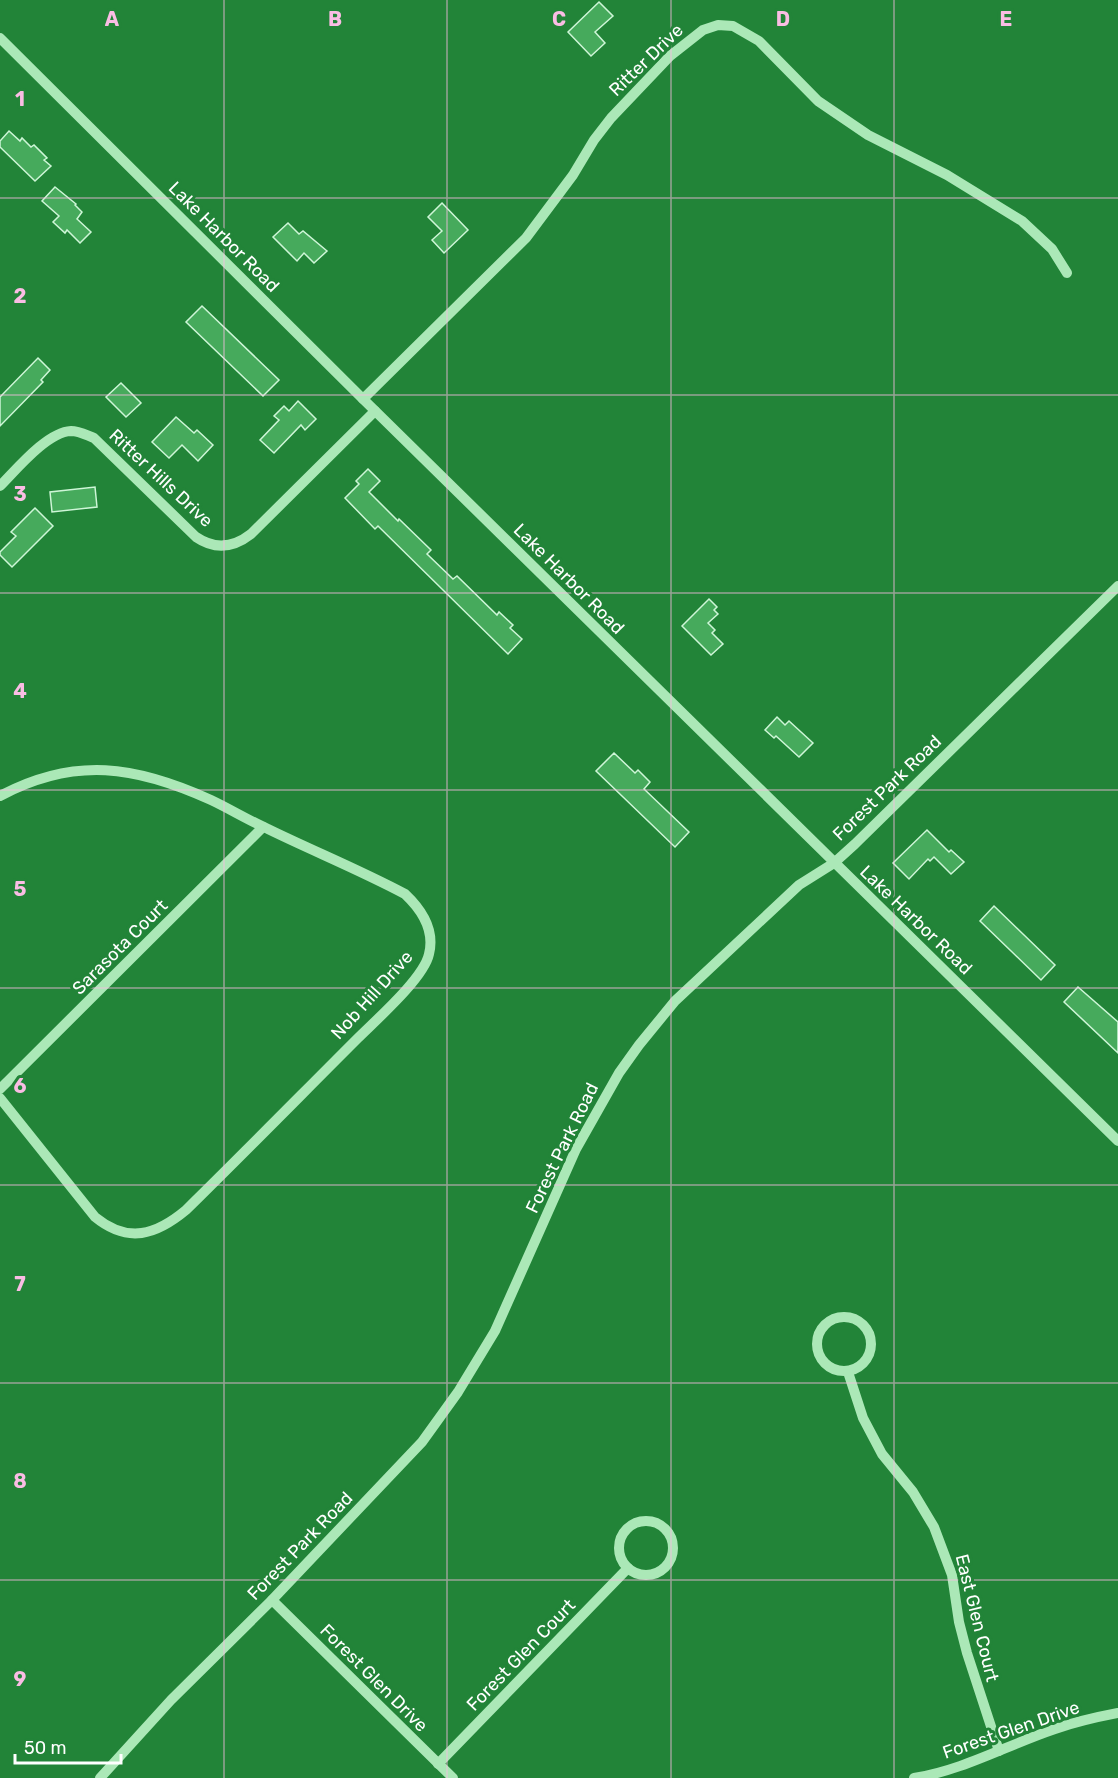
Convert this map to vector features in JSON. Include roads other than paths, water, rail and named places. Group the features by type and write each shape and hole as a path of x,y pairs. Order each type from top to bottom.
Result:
{"street":[{"name":"Ritter Drive","path":"363,399 526,238 573,175 594,140 618,111 677,50 703,30 718,25 733,26 752,37 818,101 868,135 947,175 1022,221 1052,249 1067,273"},
{"name":"Lake Harbor Road","path":"0,38 375,411 1118,1141"},
{"name":"Ritter Hills Drive","path":"0,486 58,434 78,431 94,438 196,537 214,545 233,545 251,534 375,411"},
{"name":"Forest Park Road","path":"100,1778 171,1700 272,1600 415,1449 458,1392 495,1330 576,1149 619,1072 675,1001 799,885 834,863 1118,586"},
{"name":"Nob Hill Drive","path":"0,796 28,783 67,772 96,769 117,770 154,778 210,800 405,894 425,917 429,931 429,956 423,969 186,1210 166,1225 142,1233 131,1233 111,1228 95,1217 0,1098"},
{"name":"Sarasota Court","path":"0,1089 262,827"},
{"path":"839,1317 848,1317 864,1325 871,1340 871,1349 863,1364 848,1372 829,1368 818,1353 816,1344 823,1326 839,1317"},
{"name":"East Glen Court","path":"848,1372 863,1418 882,1454 913,1492 934,1527 952,1575 962,1632 999,1751"},
{"path":"650,1521 665,1529 671,1536 673,1545 669,1563 654,1574 636,1573 628,1568 620,1553 622,1537 627,1530 633,1525 650,1521"},
{"name":"Forest Glen Court","path":"438,1764 628,1568"},
{"name":"Forest Glen Drive","path":"272,1600 453,1778"},
{"name":"Forest Glen Drive","path":"914,1778 957,1768 1054,1729 1118,1713"}]}
